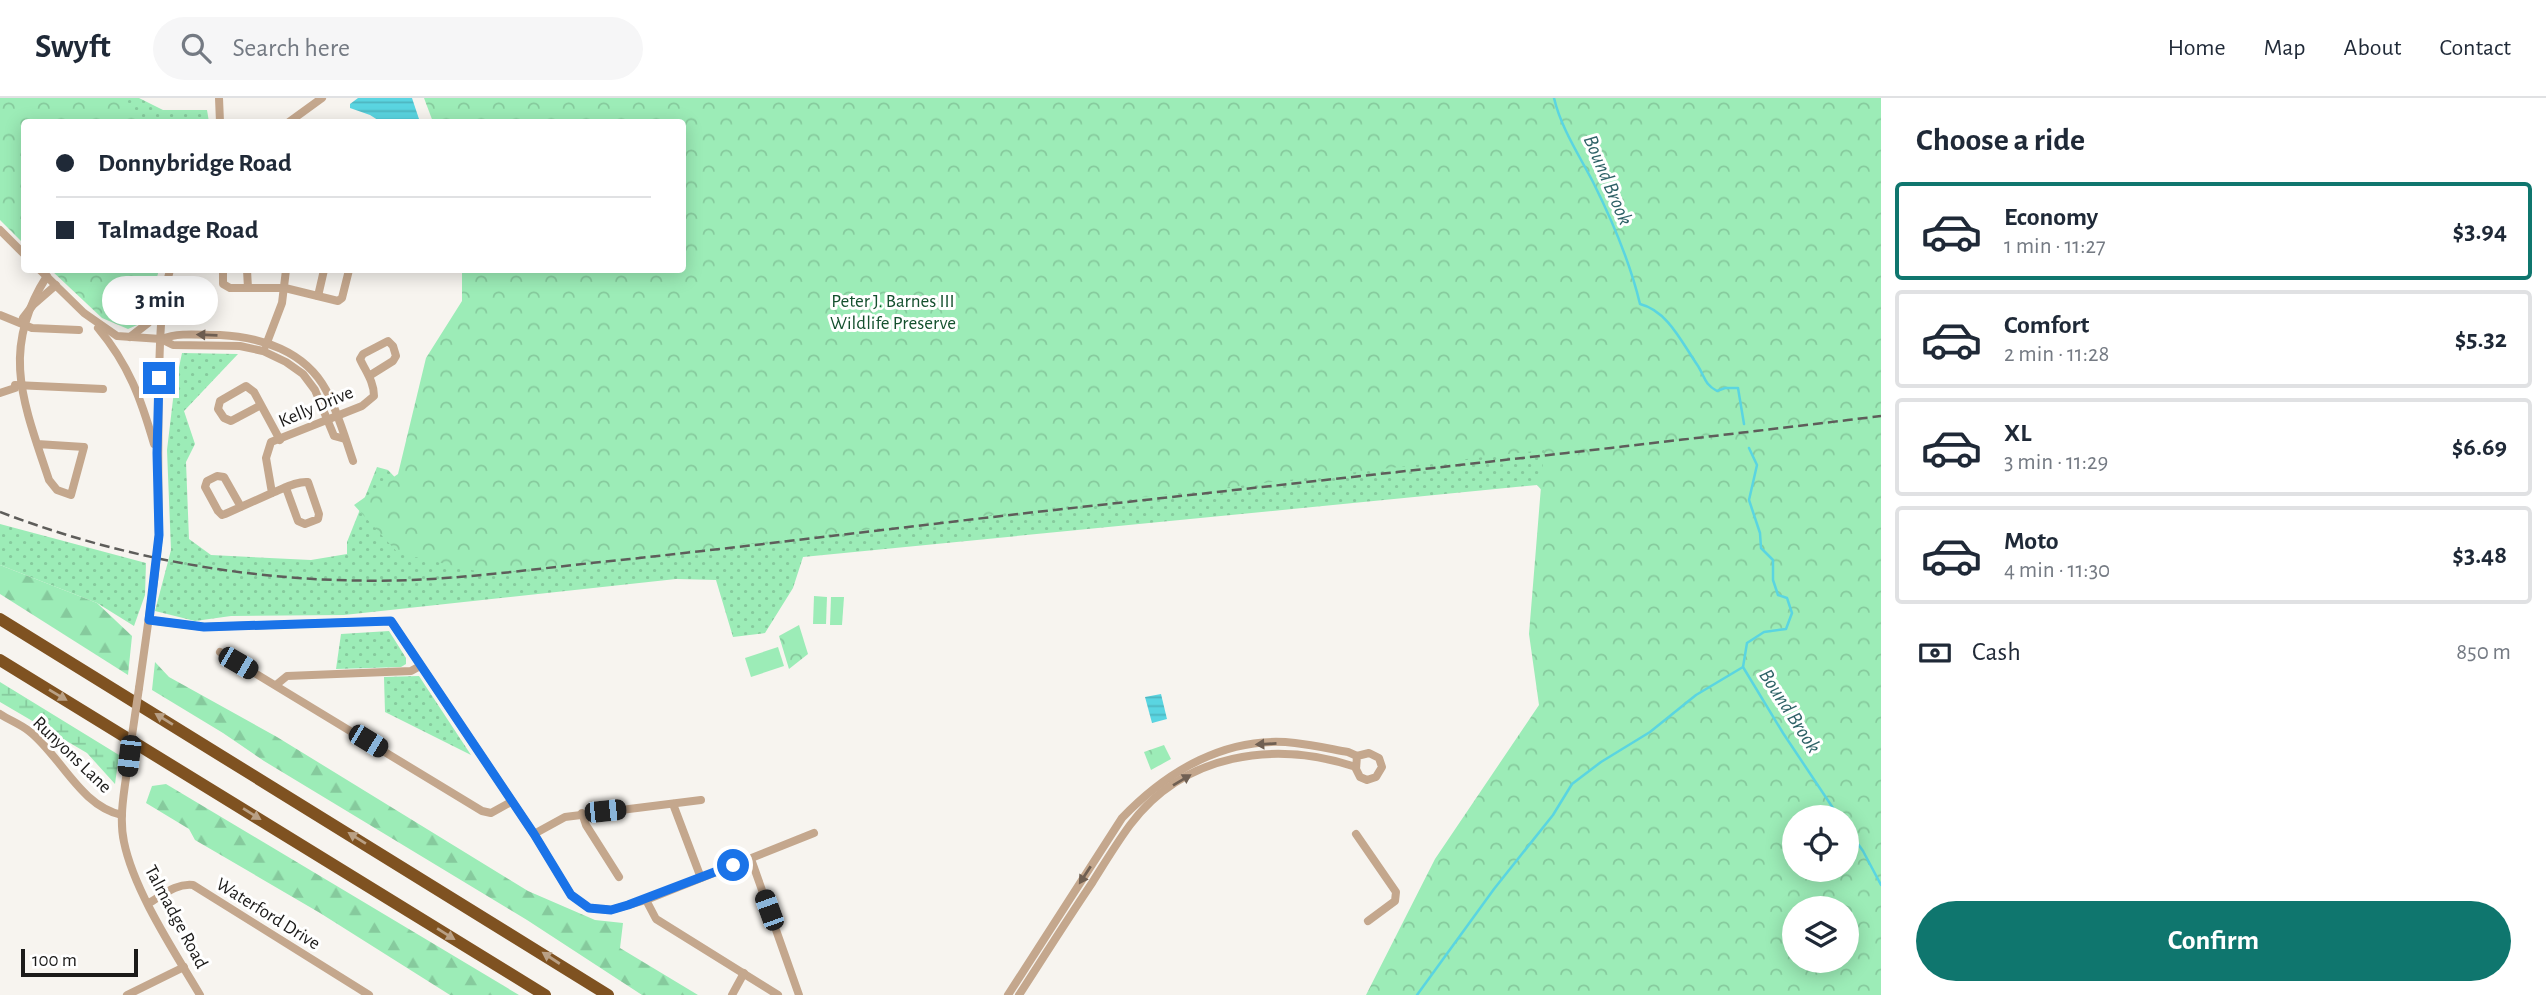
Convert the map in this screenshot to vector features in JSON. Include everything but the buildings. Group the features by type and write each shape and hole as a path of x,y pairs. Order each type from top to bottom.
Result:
{"highway":[{"path":"0,619 608,995"},
{"path":"0,660 545,995"}],"street":[{"path":"219,98 220,119"},
{"path":"293,119 322,98"},
{"path":"0,230 21,251"},
{"path":"37,444 84,447 71,495 57,490 49,480 15,386 13,342 24,305 43,273 84,313 116,350 128,371 157,453"},
{"name":"Talmadge Road","path":"169,273 162,297 160,339 157,453 159,535 122,815 123,841 133,871 149,903 201,995"},
{"path":"223,273 223,284 230,288 285,288 338,301 342,298 348,273"},
{"path":"247,273 248,288"},
{"path":"263,351 285,288 286,273"},
{"path":"318,296 323,273"},
{"path":"19,323 33,305 56,285"},
{"path":"128,338 148,323 162,297"},
{"path":"84,313 117,336 160,339 174,334 231,336 267,342 298,359 326,389 353,461"},
{"path":"0,315 32,328 79,330"},
{"path":"160,339 173,345 240,346 263,351 286,362 303,374 315,390 334,436 345,439"},
{"name":"Kelly Drive","path":"272,493 266,458 271,442 362,406 374,396 374,386 360,359 363,354 388,341 396,356 393,361 369,376"},
{"path":"0,393 15,386 103,389"},
{"path":"261,405 231,421 224,418 218,409 220,401 246,386 254,392 280,440"},
{"path":"242,507 224,477 217,476 206,481 205,487 220,514 242,507 272,493 302,482 310,484 318,519 305,524 299,522 286,488"},
{"path":"149,620 204,627 391,621 534,834 571,895 589,908 611,910 646,900 814,833"},
{"path":"219,652 482,811 491,813 511,802"},
{"path":"276,685 287,676 411,670 420,666"},
{"name":"Runyons Lane","path":"0,714 29,731 86,793 112,813 122,815"},
{"path":"1008,995 1122,818 1161,781 1187,765 1226,749 1293,743 1348,752 1357,756 1375,755 1381,763 1381,772 1377,777 1367,780 1360,776 1356,767 1357,756"},
{"path":"1019,995 1130,824 1169,788 1192,774 1228,759 1284,752 1317,756 1356,767"},
{"path":"534,834 565,817 582,813 701,800"},
{"path":"673,804 701,878"},
{"path":"582,813 586,825 619,877"},
{"path":"1356,835 1396,892 1395,901 1368,921"},
{"path":"751,859 799,995"},
{"name":"Waterford Drive","path":"149,903 177,886 193,885 369,995"},
{"path":"646,900 656,919 779,995"},
{"path":"127,995 184,967"},
{"path":"732,995 744,974"}],"green space":[{"path":"0,98 139,98 163,110 207,110 208,119 21,119"},
{"path":"0,98 117,98 139,119 21,119 21,241 0,220"},
{"name":"Peter J. Barnes III Wildlife Preserve","path":"424,98 1881,98 1881,995 1366,995 1435,859 1539,705 1529,634 1544,450 489,574 398,553 354,505 398,474 426,358 462,301 462,273 686,273 686,119 432,119"},
{"path":"54,273 158,273 153,291 151,319 128,329 102,318"},
{"path":"182,353 238,354 184,411 195,444 186,462 189,539 211,555 311,560 347,554 347,542 377,467 388,470 461,547 1736,399 1548,497 1537,485 803,557 793,588 765,633 733,637 716,580 676,579 344,615 231,616 195,621 155,611 171,550 167,450"},
{"path":"0,524 146,563 145,595 134,626 97,603 0,565"},
{"path":"0,565 97,603 132,636 128,675 0,594"},
{"path":"814,596 827,597 826,624 813,624"},
{"path":"831,597 844,597 842,625 830,625"},
{"path":"799,625 808,654 789,669 779,636"},
{"path":"389,631 406,658 406,664 401,667 336,669 341,634"},
{"path":"778,647 784,666 751,677 745,658"},
{"path":"155,662 169,677 277,737 528,891 595,920 623,923 620,948 698,995 642,995 527,920 152,690"},
{"path":"419,676 471,755 385,712 384,677"},
{"path":"0,682 119,755 115,784 87,753 0,702"},
{"path":"1164,745 1171,759 1151,770 1144,752"},
{"path":"166,784 519,995 450,995 320,913 195,840 189,829 146,803 152,786"}],"water":[{"path":"358,98 412,98 419,119 376,119 350,108 350,104"},
{"path":"1161,694 1167,719 1152,723 1145,697"}],"waterway":[{"name":"Bound Brook","path":"1554,98 1566,131 1614,226 1640,304 1659,313 1666,321 1710,386 1717,391 1738,388 1744,424"},
{"name":"Bound Brook","path":"1749,448 1757,465 1749,500 1760,533 1761,548 1773,560 1773,580 1778,595 1787,598 1792,613 1786,629 1764,632 1747,643 1743,667 1831,805"},
{"path":"1417,995 1494,889 1553,815 1572,784 1601,762 1650,732 1696,695 1743,667"},
{"name":"Bound Brook","path":"1859,845 1881,885"}],"railway":[{"path":"0,512 100,544 202,567 306,579 438,579 1881,416"}],"route":[{"path":"159,378 159,535 149,620 204,627 391,621 534,834 571,895 589,908 611,910 646,900 733,865"}]}
